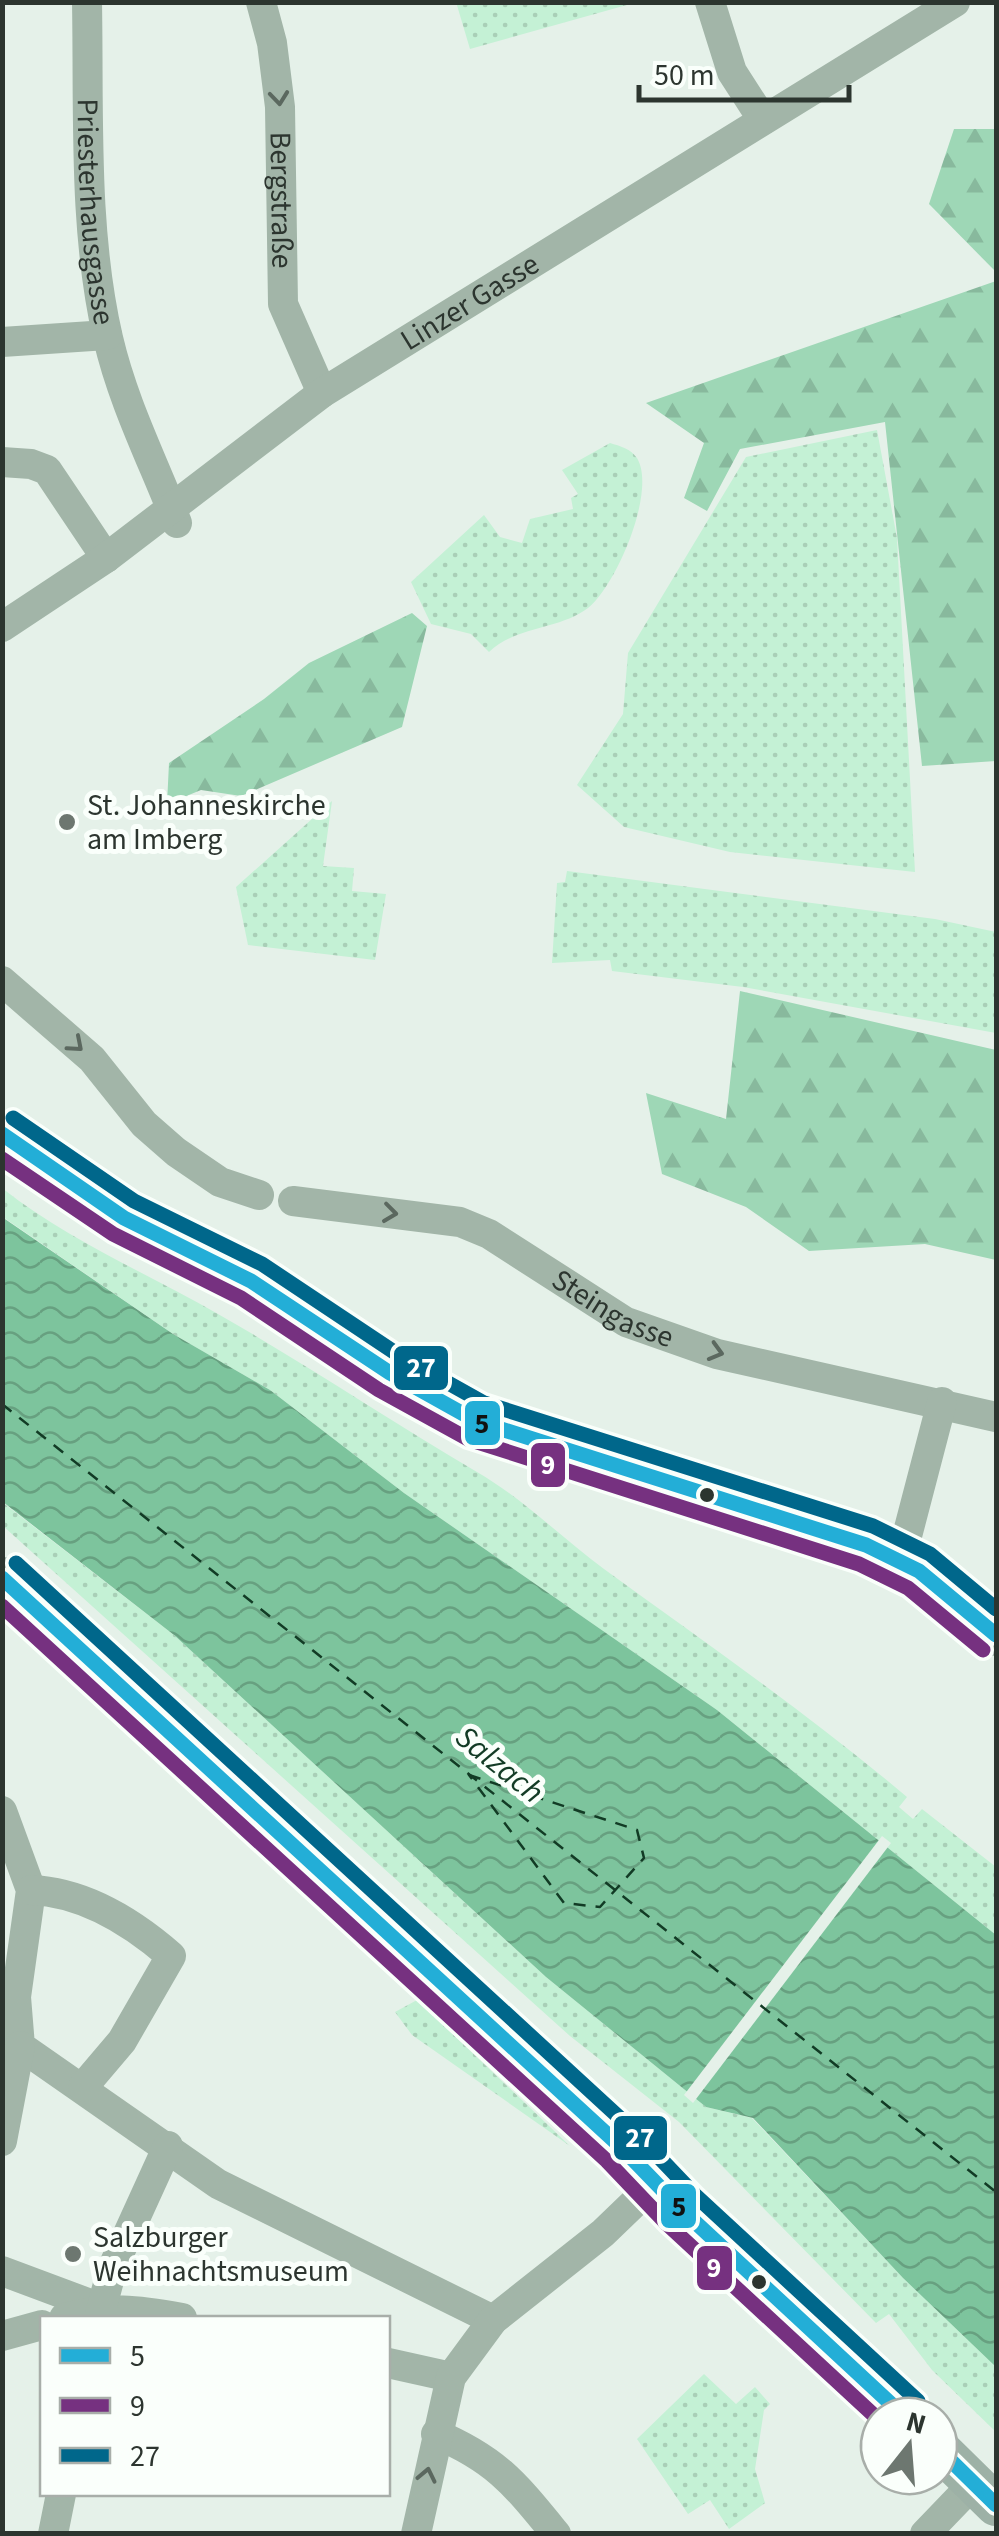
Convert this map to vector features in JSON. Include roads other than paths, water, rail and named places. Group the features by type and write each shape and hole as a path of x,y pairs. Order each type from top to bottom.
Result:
{"main road":[{"path":"2,1134 124,1218 252,1282 476,1421 901,1560 996,1635"},
{"path":"2,1578 883,2396"},
{"path":"959,2469 985,2494"}],"street":[{"name":"Priesterhausgasse","path":"88,2 94,228 107,335 131,418 175,516"},
{"name":"Bergstraße","path":"261,2 272,43 280,107 283,304 322,393"},
{"path":"710,2 732,72 762,120"},
{"name":"Linzer Gasse","path":"2,627 175,516 322,393 635,204 762,120 955,2"},
{"path":"2,342 107,335"},
{"path":"2,462 48,470 106,558"},
{"path":"4,984 92,1059 144,1124 176,1152 220,1182 259,1196"},
{"name":"Steingasse","path":"293,1201 460,1222 489,1234 626,1322 717,1354 996,1416"},
{"path":"901,1560 942,1402"},
{"path":"2,1811 31,1890 16,1996 20,2046 2,2141"},
{"path":"31,1890 60,1891 138,1927 171,1956 122,2041 83,2087"},
{"path":"20,2046 218,2184 493,2320"},
{"path":"110,2312 112,2269 168,2146"},
{"path":"416,2534 452,2377 493,2320 603,2232 656,2182"},
{"path":"2,2271 110,2312"},
{"path":"79,2316 110,2312 158,2316"},
{"path":"2,2336 40,2326"},
{"path":"390,2362 452,2377"},
{"path":"438,2425 508,2476 556,2534"},
{"path":"925,2534 985,2494"},
{"path":"53,2534 61,2496"}],"water":[{"name":"Salzach","path":"2,1217 173,1334 270,1390 404,1493 717,1710 996,1935 996,2367 903,2278 753,2118 706,2107 546,1977 174,1635 3,1502"}],"place":[{"name":"St. Johanneskirche am Imberg","path":"67,822"},
{"name":"Salzburger Weihnachtsmuseum","path":"73,2254"}]}
